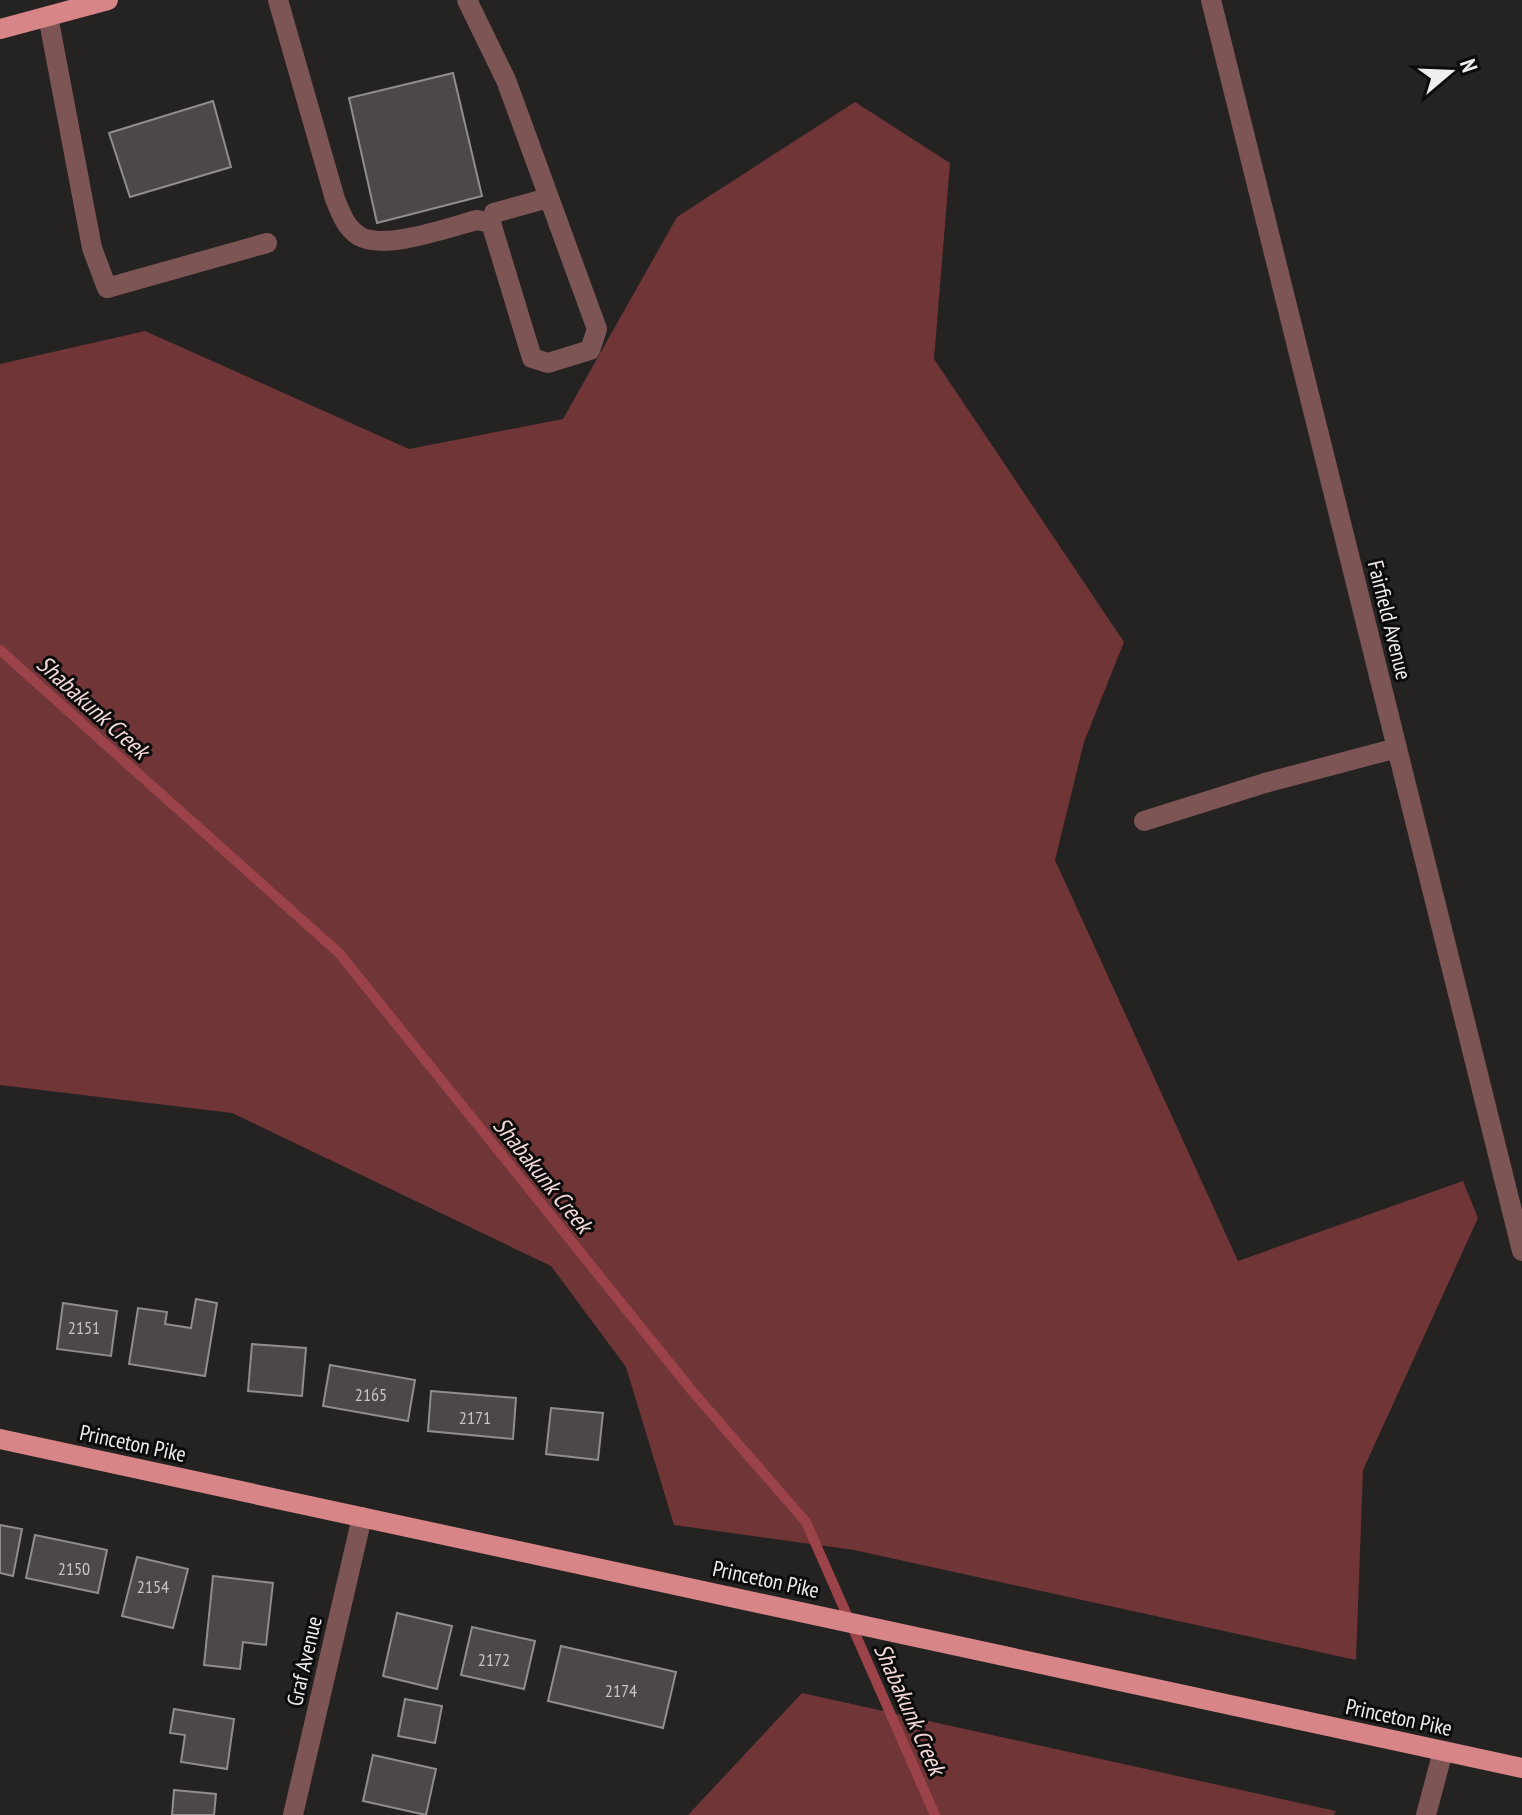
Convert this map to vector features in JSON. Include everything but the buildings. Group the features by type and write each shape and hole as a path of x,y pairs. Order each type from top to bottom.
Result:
{"main road":[{"path":"0,29 108,0"},
{"name":"Princeton Pike","path":"0,1439 1522,1768"}],"street":[{"path":"278,0 335,199 346,225 362,238 389,241 477,220 491,223"},
{"path":"467,0 506,80 597,329 590,350 548,363 532,358 491,223 494,213 548,198"},
{"name":"Fairfield Avenue","path":"1211,0 1522,1251"},
{"path":"48,16 92,248 107,288 267,243"},
{"path":"1144,821 1265,783 1397,748"},
{"name":"Graf Avenue","path":"293,1815 362,1517"},
{"path":"1426,1815 1443,1751"}],"shaded area":[{"path":"855,102 950,163 934,359 1124,642 1084,742 1055,860 1238,1261 1463,1181 1478,1218 1363,1470 1356,1660 854,1550 674,1525 626,1367 551,1266 232,1113 0,1085 0,364 145,331 409,449 563,419 677,217"},
{"path":"802,1693 1336,1811 1334,1815 688,1815"}],"waterway":[{"name":"Shabakunk Creek","path":"0,650 339,953 693,1392 806,1522 935,1815"}]}
